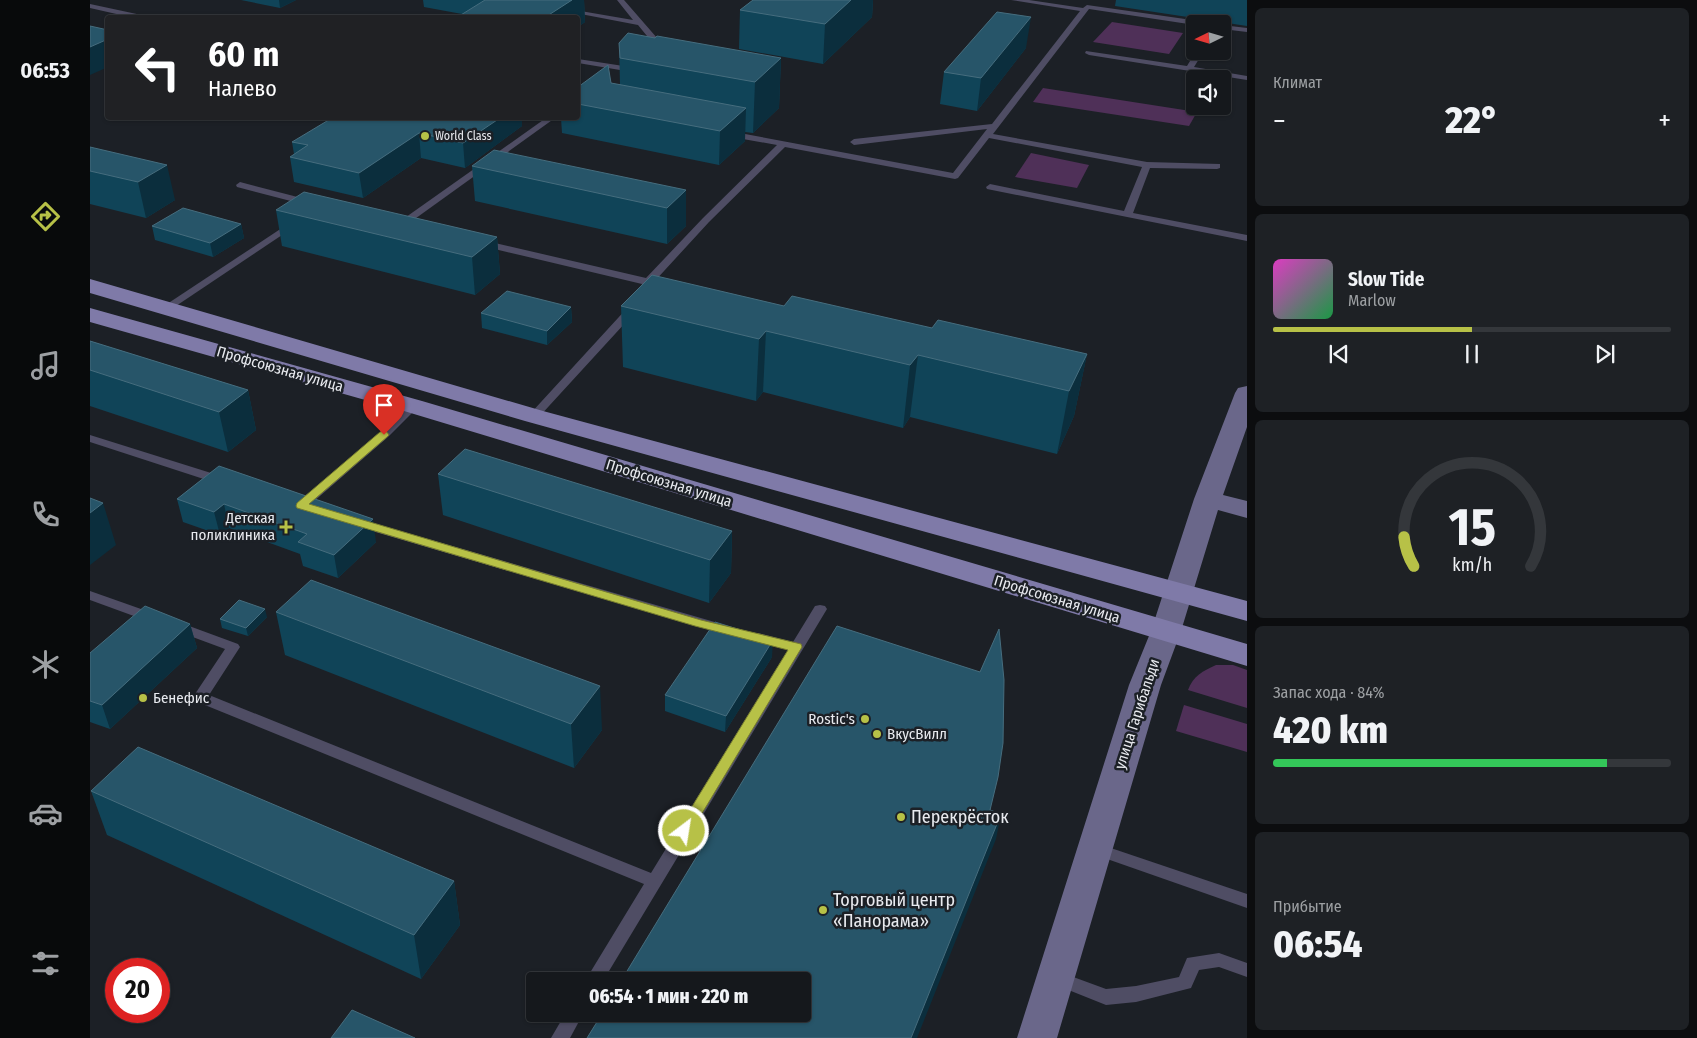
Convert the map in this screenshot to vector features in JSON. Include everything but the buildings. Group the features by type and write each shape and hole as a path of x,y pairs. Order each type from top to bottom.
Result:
{"main road":[{"name":"Профсоюзная улица","path":"90,286 534,416 1247,611"},
{"name":"Профсоюзная улица","path":"90,315 413,406 1247,655"}],"street":[{"name":"улица Гарибальди","path":"1036,1038 1145,685 1166,631 1208,499 1247,393"},
{"path":"1208,499 1247,510"}],"lane":[{"path":"620,0 660,48 653,53"},
{"path":"1014,0 1088,6 1186,21"},
{"path":"90,6 132,15"},
{"path":"721,132 955,176 1088,6"},
{"path":"563,10 638,23"},
{"path":"1231,27 1247,30"},
{"path":"1089,53 1247,78"},
{"path":"1189,69 1194,60"},
{"path":"580,61 632,70"},
{"path":"626,78 639,64"},
{"path":"402,224 548,120"},
{"path":"854,142 993,126"},
{"path":"987,134 1147,165 1217,166"},
{"path":"534,416 642,299 648,282 706,220 784,144"},
{"path":"1127,214 1147,165"},
{"path":"166,308 320,206 240,185"},
{"path":"990,187 1247,238"},
{"path":"468,240 648,282"},
{"path":"320,511 296,504 384,435 413,406"},
{"path":"90,438 237,485"},
{"path":"348,520 699,623 796,647"},
{"path":"90,595 233,647 200,697 654,881"},
{"path":"599,972 820,609"},
{"path":"1094,848 1247,901"},
{"path":"1054,977 1106,997 1136,994 1186,983 1193,963 1219,960 1247,970"},
{"path":"560,1038 569,1022"}],"shaded area":[{"path":"1112,22 1183,33 1169,54 1093,42"},
{"path":"1043,88 1186,110 1186,115 1195,115 1189,126 1033,102"},
{"path":"1031,153 1089,165 1077,188 1015,177"},
{"path":"1216,665 1233,665 1247,670 1247,708 1188,690 1199,674"},
{"path":"1184,705 1247,724 1247,752 1176,731"}],"place":[{"name":"World Class","path":"425,136"},
{"name":"Детская поликлиника","path":"286,527"},
{"name":"Бенефис","path":"143,698"},
{"name":"Rostic's","path":"865,719"},
{"name":"ВкусВилл","path":"877,734"},
{"name":"Перекрёсток","path":"901,817"},
{"name":"Торговый центр «Панорама»","path":"823,910"}],"route":[{"path":"384,435 301,506 699,623 796,647 684,831"}]}
